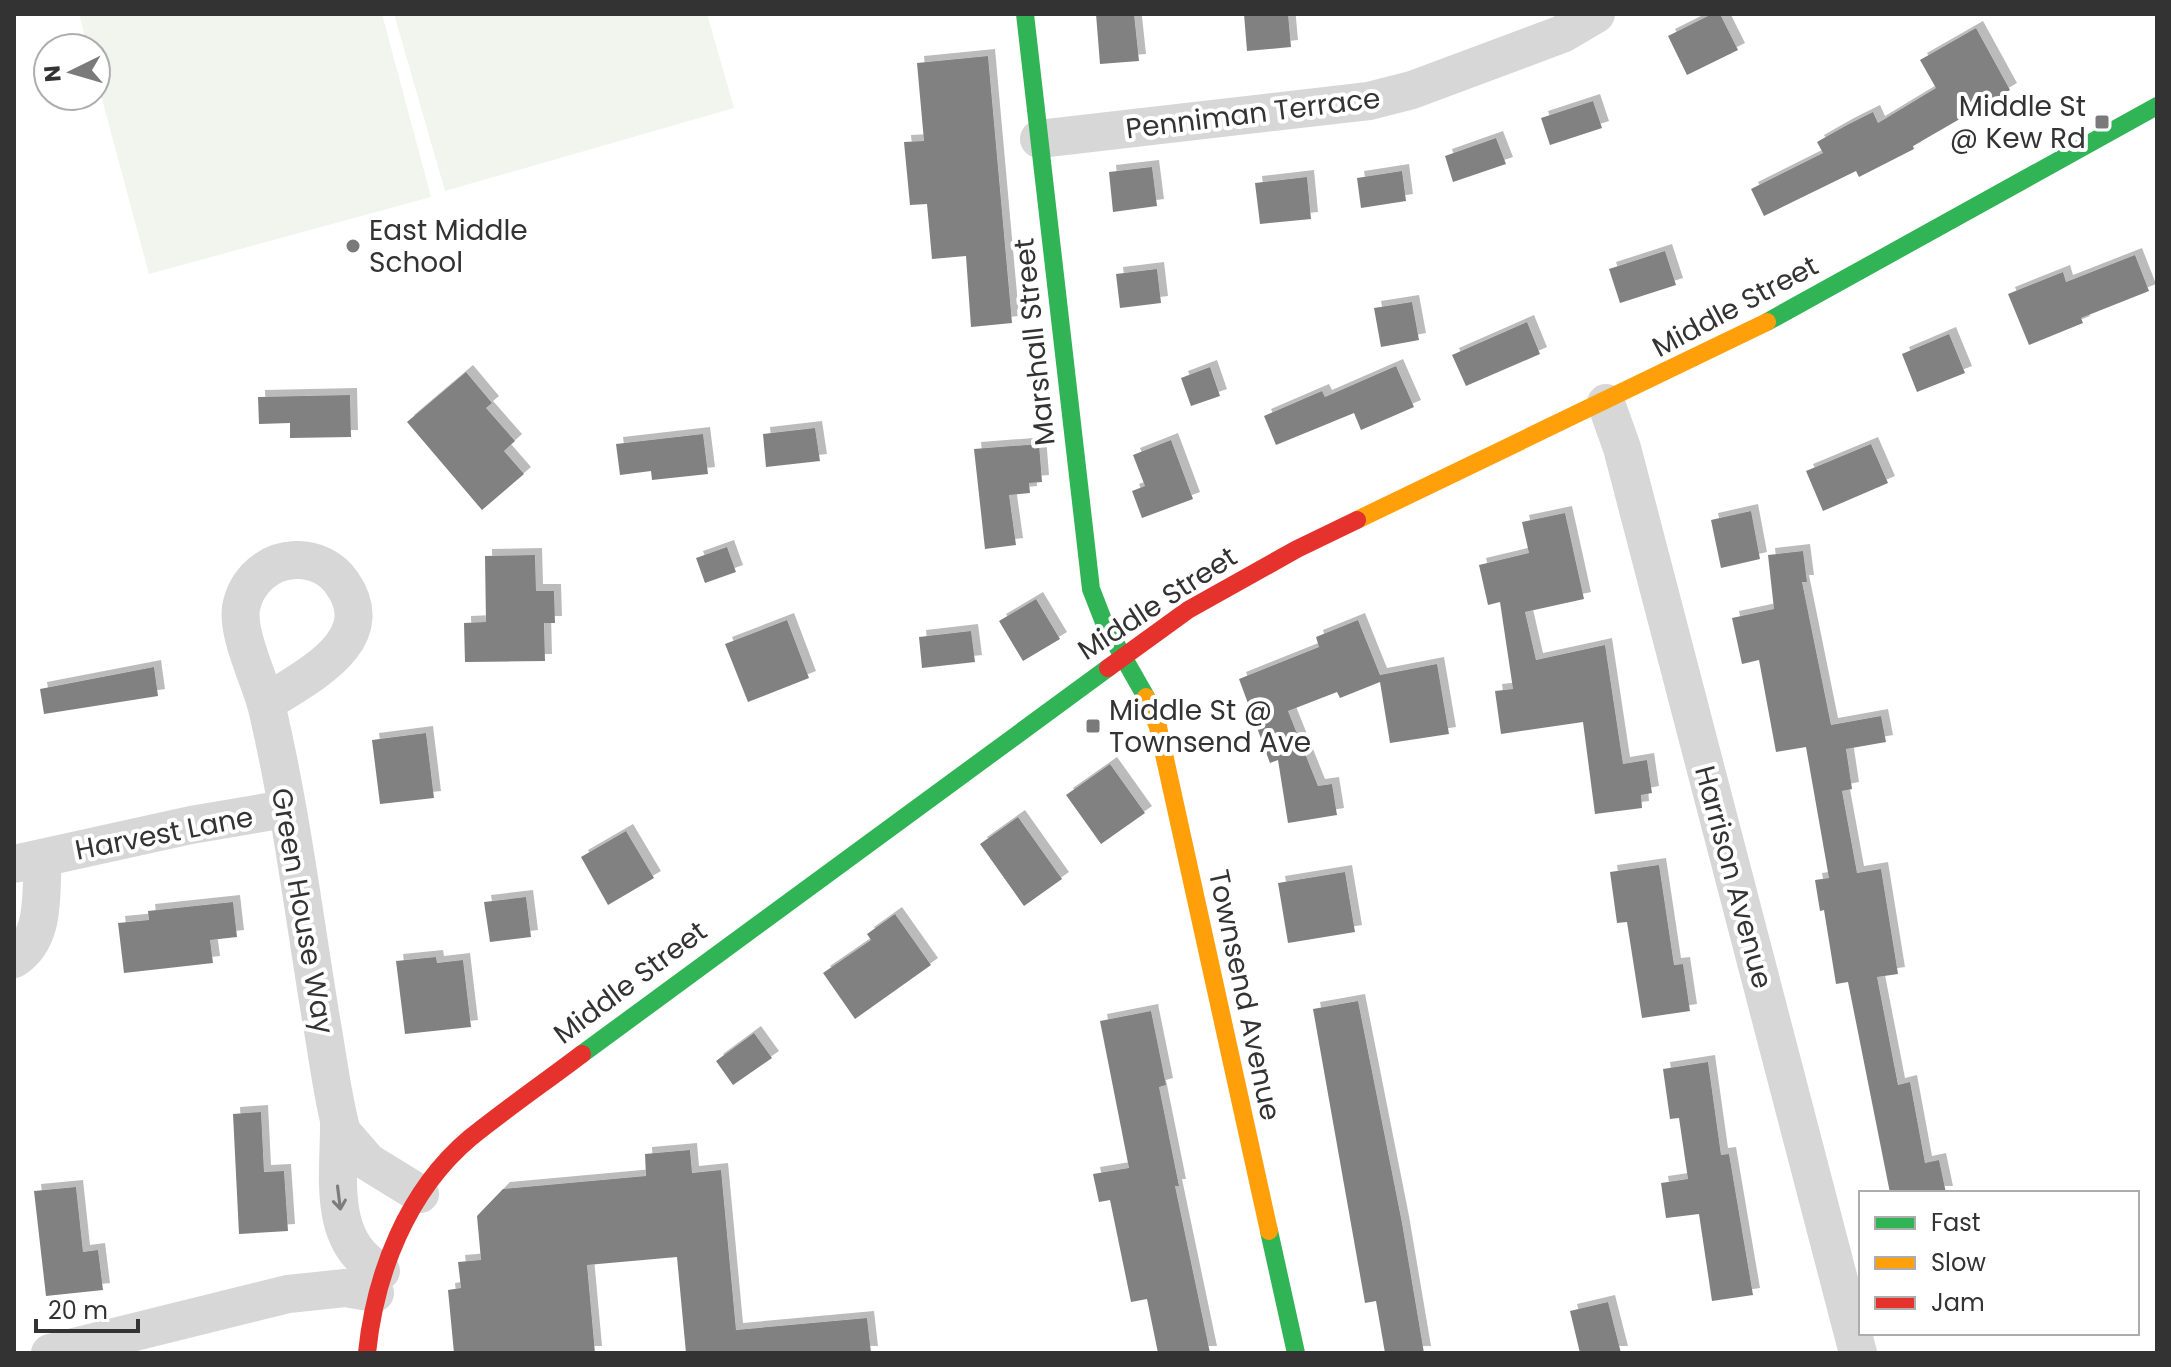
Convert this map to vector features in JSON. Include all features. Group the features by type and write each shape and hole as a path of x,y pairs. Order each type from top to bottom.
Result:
{"street":[{"name":"Marshall Street","path":"1025,14 1087,568 1096,609 1123,656"},
{"name":"Penniman Terrace","path":"1039,139 1369,101 1412,90 1562,34 1596,14"},
{"name":"Middle Street","path":"367,1353 378,1282 398,1231 420,1194 468,1140 514,1103 1188,610 1297,549 1753,330 2157,106"},
{"name":"Harrison Avenue","path":"1606,403 1622,448 1858,1353"},
{"name":"Townsend Avenue","path":"1123,656 1146,693 1158,727 1296,1353"},
{"name":"Green House Way","path":"266,703 339,1120"},
{"name":"Harvest Lane","path":"14,959 30,945 37,930 28,861 191,825 285,809"},
{"path":"339,1120 342,1132 357,1153 420,1194"},
{"path":"50,1353 288,1294 378,1282 347,1235 337,1189 339,1120"}],"shaded area":[{"path":"79,14 382,14 431,197 149,274 105,112 112,112 112,32 84,32"},
{"path":"394,14 707,14 734,108 445,191"}],"building":[{"path":"1096,14 1134,14 1139,61 1100,64"},
{"path":"1244,14 1288,14 1291,47 1247,51"},
{"path":"1712,14 1720,14 1738,50 1687,75 1668,36"},
{"path":"1976,28 2010,90 1913,146 1914,149 1859,177 1856,171 1764,216 1751,189 1823,153 1817,142 1847,125 1873,112 1878,123 1936,88 1920,60"},
{"path":"988,56 1012,323 971,327 966,256 932,259 927,204 910,205 904,142 924,141 917,63"},
{"path":"1593,101 1602,128 1550,145 1541,118"},
{"path":"1496,138 1506,164 1453,182 1445,156"},
{"path":"1152,167 1157,206 1113,212 1109,172"},
{"path":"1402,171 1406,201 1361,208 1357,178"},
{"path":"1307,177 1311,219 1260,224 1255,183"},
{"path":"1665,251 1676,285 1620,303 1609,269"},
{"path":"2135,255 2149,291 2081,318 2083,323 2029,345 2008,294 2063,272 2066,282"},
{"path":"1157,269 1161,303 1120,308 1116,274"},
{"path":"1412,302 1419,340 1381,347 1374,308"},
{"path":"1527,322 1540,354 1466,386 1452,355"},
{"path":"1949,334 1965,373 1917,392 1902,354"},
{"path":"1396,366 1414,407 1361,430 1354,413 1276,445 1264,416 1322,391 1325,397"},
{"path":"1210,367 1220,396 1191,406 1181,378"},
{"path":"466,372 492,403 486,408 515,441 504,451 524,474 482,510 407,422"},
{"path":"350,395 351,437 290,438 290,423 259,424 258,397"},
{"path":"815,428 820,461 766,467 763,434"},
{"path":"703,434 708,474 652,480 651,471 620,475 616,444"},
{"path":"1171,440 1193,499 1142,518 1132,491 1145,486 1133,455"},
{"path":"1039,444 1042,482 1029,483 1030,493 1009,495 1016,545 985,549 974,449"},
{"path":"1871,444 1888,483 1823,511 1806,471"},
{"path":"1751,511 1760,559 1721,568 1711,520"},
{"path":"1565,513 1584,599 1525,612 1536,660 1605,645 1623,764 1647,760 1652,793 1641,795 1642,808 1595,814 1583,722 1501,734 1495,691 1513,689 1500,602 1488,605 1479,565 1529,553 1522,522"},
{"path":"727,547 736,572 705,583 696,558"},
{"path":"1803,551 1807,582 1802,582 1831,725 1881,716 1886,742 1846,749 1852,789 1842,791 1857,873 1881,869 1898,974 1877,977 1898,1085 1910,1082 1925,1163 1939,1160 1946,1191 1890,1191 1848,982 1836,984 1824,910 1820,911 1815,880 1829,878 1806,747 1776,752 1759,660 1742,664 1732,618 1774,609 1768,555"},
{"path":"535,555 536,591 554,591 555,623 544,623 545,661 465,662 464,623 486,622 485,556"},
{"path":"1036,599 1060,639 1023,661 999,621"},
{"path":"787,620 809,678 748,702 725,644"},
{"path":"1358,620 1380,675 1437,664 1449,734 1390,743 1380,682 1340,698 1337,692 1288,711 1318,786 1332,784 1337,815 1288,823 1278,760 1270,763 1239,679 1319,647 1316,637"},
{"path":"971,631 975,662 922,668 919,637"},
{"path":"154,667 158,696 44,714 40,689"},
{"path":"426,733 434,798 380,804 372,740"},
{"path":"1110,764 1145,813 1101,844 1066,795"},
{"path":"1018,817 1062,879 1024,906 980,844"},
{"path":"626,831 654,878 608,905 581,857"},
{"path":"1659,865 1674,965 1683,964 1690,1011 1642,1018 1627,922 1617,923 1610,872"},
{"path":"1345,872 1355,932 1288,943 1278,883"},
{"path":"526,897 531,937 490,942 484,902"},
{"path":"233,902 237,937 210,940 213,963 124,973 118,923 149,920 148,911"},
{"path":"895,914 931,965 855,1019 823,973 871,940 867,934"},
{"path":"436,957 437,963 463,960 471,1027 405,1034 396,961"},
{"path":"1358,1001 1424,1353 1385,1353 1376,1301 1365,1303 1313,1009"},
{"path":"1151,1011 1166,1085 1159,1087 1179,1186 1175,1186 1210,1353 1158,1353 1147,1299 1131,1302 1110,1200 1099,1202 1093,1174 1129,1168 1100,1021"},
{"path":"754,1033 772,1058 733,1085 716,1061"},
{"path":"1708,1062 1721,1155 1729,1154 1753,1295 1712,1301 1699,1214 1666,1218 1661,1183 1688,1179 1679,1118 1670,1119 1663,1069"},
{"path":"261,1112 264,1172 284,1171 288,1231 239,1234 233,1114"},
{"path":"690,1150 692,1173 721,1170 736,1330 867,1318 871,1353 686,1353 677,1257 587,1265 595,1353 454,1353 448,1290 461,1288 458,1262 481,1260 477,1216 503,1189 646,1176 645,1154"},
{"path":"76,1187 83,1252 98,1250 103,1290 46,1296 34,1191"},
{"path":"1608,1302 1621,1353 1580,1353 1570,1311"}],"traffic: fast":[{"path":"1025,14 1091,589 1105,625 1146,697"},
{"path":"1767,322 2157,106"},
{"path":"582,1054 1108,668"},
{"path":"1269,1231 1296,1353"}],"traffic: slow":[{"path":"1357,520 1767,322"},
{"path":"1146,697 1158,727 1269,1231"}],"traffic: jam":[{"path":"1108,668 1188,610 1297,549 1357,520"},
{"path":"367,1353 386,1264 412,1208 428,1183 470,1138 582,1054"}],"place":[{"name":"Middle St @ Kew Rd","path":"2102,122"},
{"name":"East Middle School","path":"353,246"},
{"name":"Middle St @ Townsend Ave","path":"1093,726"}]}
